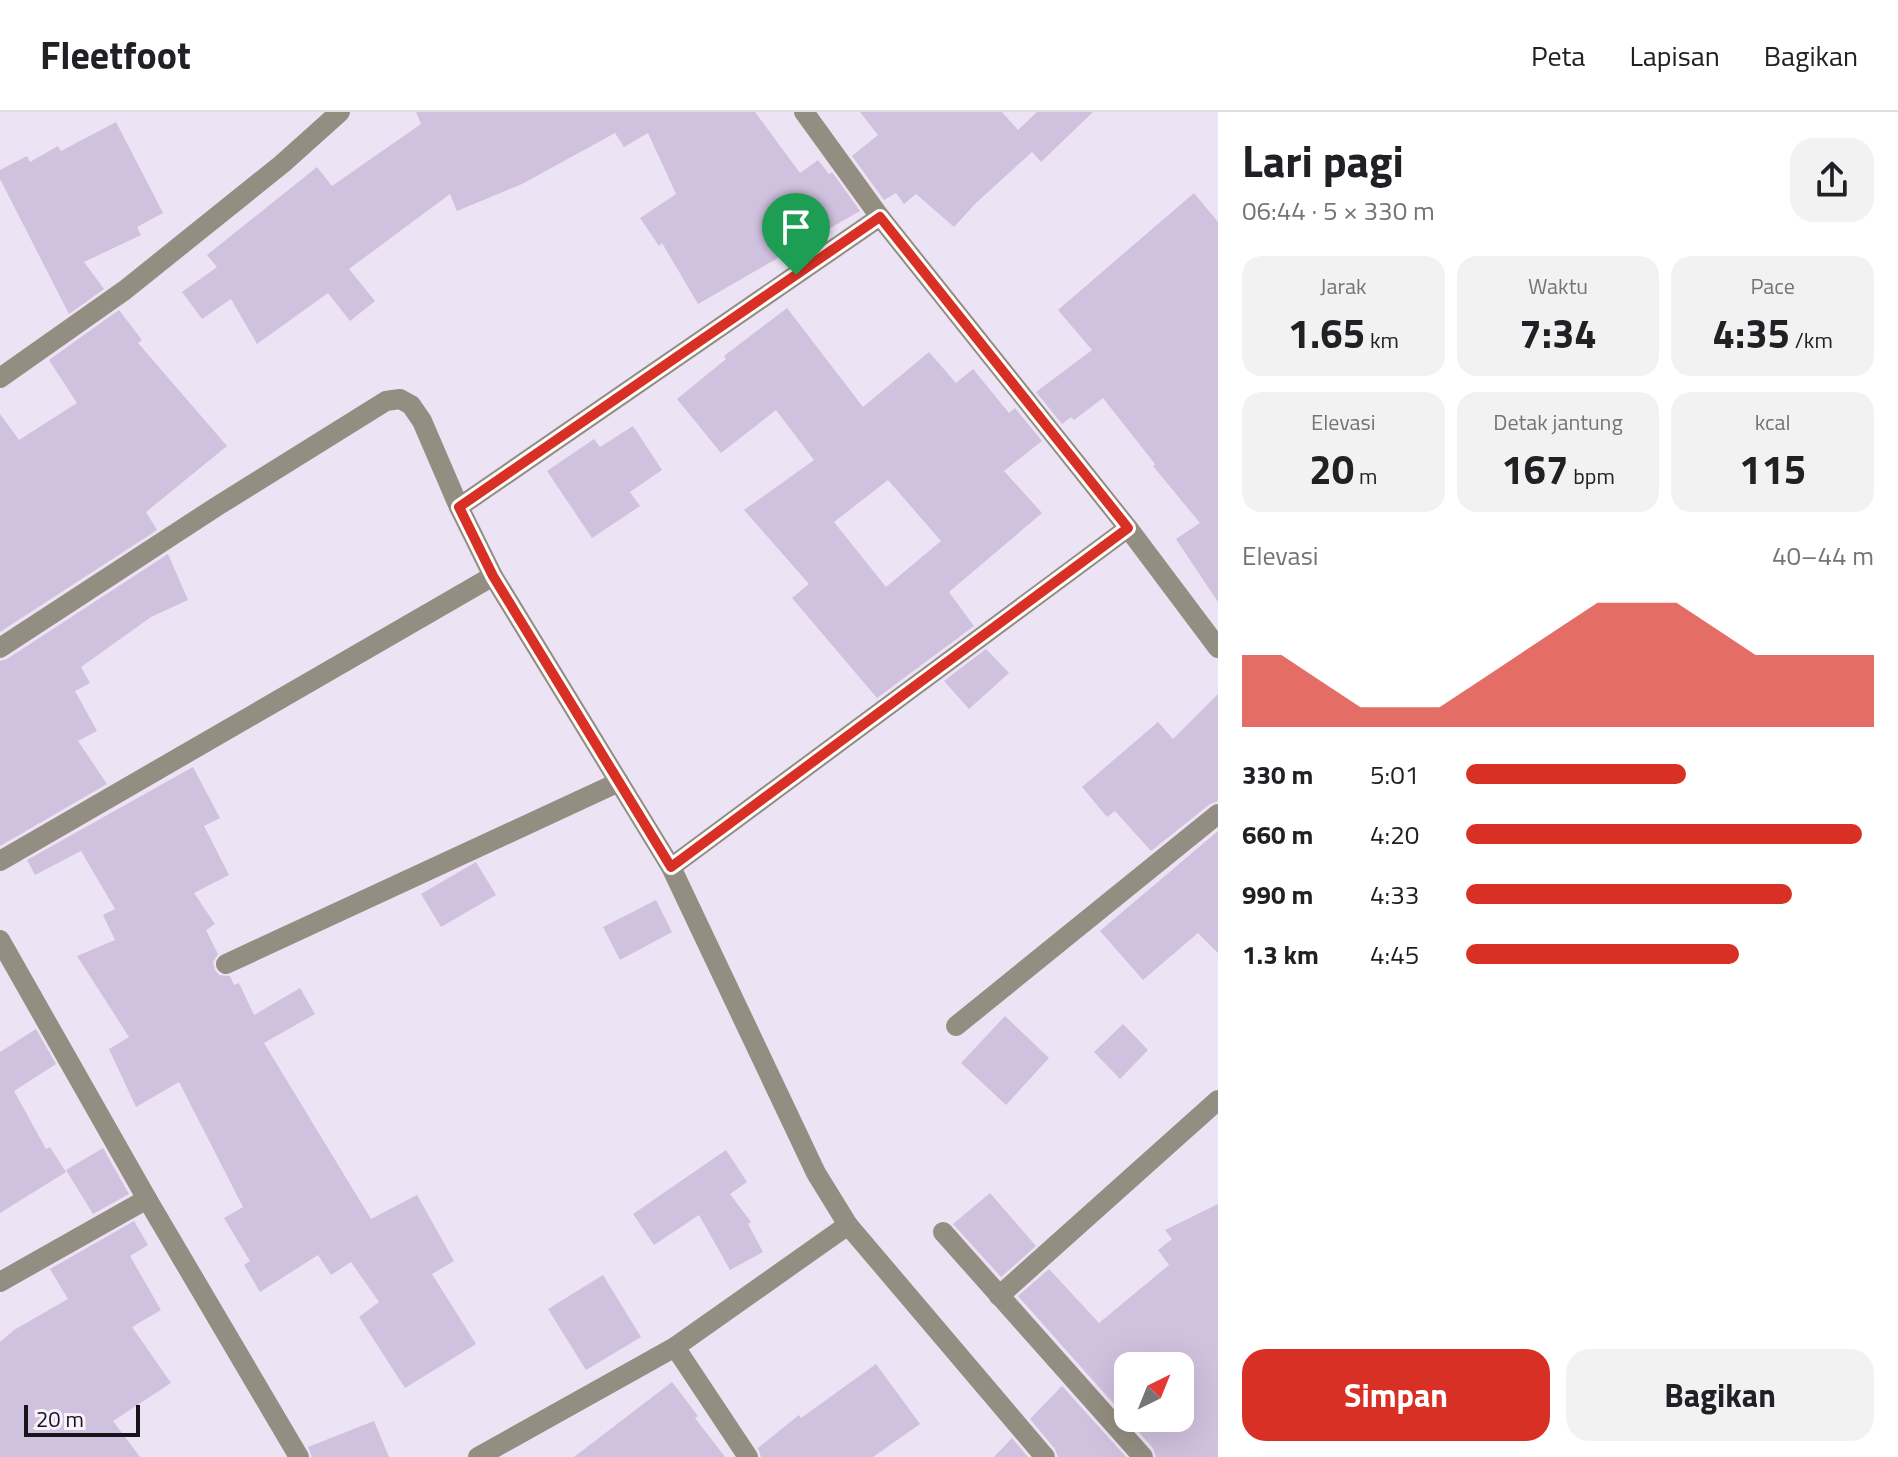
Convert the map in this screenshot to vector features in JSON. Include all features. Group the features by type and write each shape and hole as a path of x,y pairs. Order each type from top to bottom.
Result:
{"street":[{"path":"0,378 125,290 282,164 340,112"},
{"path":"804,112 880,217 1128,528 1218,648"},
{"path":"459,507 880,217"},
{"path":"0,648 386,401 400,399 418,413 493,576 671,867 816,1173 848,1225 1045,1457"},
{"path":"671,867 1128,528"},
{"path":"0,861 493,576"},
{"path":"226,964 619,782"},
{"path":"956,1026 1218,814"},
{"path":"0,940 147,1199 299,1457"},
{"path":"999,1296 1218,1100"},
{"path":"0,1282 147,1199"},
{"path":"478,1457 675,1347 848,1225"},
{"path":"943,1232 1143,1457"},
{"path":"675,1347 748,1457"}],"building":[{"path":"416,112 755,112 800,173 818,160 829,174 832,172 860,211 698,304 662,243 659,246 640,218 676,194 648,133 624,147 615,133 522,184 457,211 450,194 349,269 375,301 350,321 328,293 257,344 231,299 202,319 182,292 217,267 207,255 317,167 332,186 421,124"},
{"path":"860,112 1002,112 1018,130 1037,112 1093,112 1041,162 1032,152 954,227 916,194 904,204 896,193 884,200 852,156 878,135"},
{"path":"116,122 163,213 137,227 141,235 84,262 104,289 69,314 0,179 0,170 27,156 30,162 58,146 61,151"},
{"path":"1194,193 1218,222 1218,602 1176,539 1200,523 1103,398 1074,420 1071,417 1062,424 1036,392 1092,350 1058,310"},
{"path":"787,308 863,407 929,352 956,383 973,369 1009,413 1015,408 1042,441 1004,471 1042,513 949,592 974,626 877,698 792,598 809,584 744,510 814,460 776,410 721,453 677,399 726,359 724,356","holes":["888,480 941,541 886,587 834,522"]},
{"path":"119,310 142,340 138,343 227,446 146,512 157,530 0,632 0,414 19,440 77,403 49,360"},
{"path":"633,426 662,470 630,492 640,506 592,538 547,471 594,439 600,447"},
{"path":"168,554 188,600 151,617 81,667 90,683 75,691 97,731 78,741 107,784 0,846 0,661"},
{"path":"986,649 1009,673 969,709 944,681"},
{"path":"1218,694 1218,801 1151,851 1115,811 1107,817 1082,787 1158,722 1173,739"},
{"path":"193,767 220,818 204,826 229,875 194,893 215,924 206,930 218,954 213,962 215,970 219,975 230,976 234,985 239,983 254,1015 300,988 315,1014 264,1043 371,1219 417,1195 454,1261 432,1274 476,1344 405,1388 359,1317 379,1302 351,1262 331,1275 318,1255 260,1292 244,1265 250,1261 224,1218 243,1207 179,1082 136,1107 109,1049 129,1037 77,956 115,940 103,915 115,909 81,851 35,875 27,860"},
{"path":"1218,831 1218,953 1198,933 1143,980 1100,931"},
{"path":"476,862 496,895 441,927 421,894"},
{"path":"656,900 672,932 620,960 603,927"},
{"path":"1005,1016 1049,1058 1006,1105 961,1063"},
{"path":"1123,1024 1148,1050 1120,1079 1094,1052"},
{"path":"36,1029 56,1064 14,1091 46,1149 50,1147 66,1172 0,1213 0,1052"},
{"path":"103,1148 129,1194 93,1214 66,1170"},
{"path":"726,1150 747,1182 730,1194 751,1222 748,1224 763,1252 730,1270 699,1215 654,1245 633,1214"},
{"path":"990,1193 1036,1246 1001,1277 953,1224"},
{"path":"1218,1204 1218,1457 1156,1457 1153,1448 1139,1432 1194,1432 1194,1352 1114,1352 1114,1404 1018,1296 1049,1269 1099,1323 1169,1265 1158,1250 1172,1239 1165,1230"},
{"path":"134,1221 148,1245 130,1256 161,1310 132,1327 171,1383 113,1421 140,1457 0,1457 0,1342 14,1330 68,1299 50,1269"},
{"path":"603,1275 641,1337 586,1370 548,1309"},
{"path":"876,1364 920,1424 873,1457 761,1457 758,1448 799,1415 801,1418"},
{"path":"672,1382 725,1457 574,1457"},
{"path":"1062,1386 1126,1457 1058,1457 1030,1419"},
{"path":"374,1421 389,1457 312,1457 308,1447"},
{"path":"1012,1438 1028,1457 994,1457"}],"route":[{"path":"880,217 1128,528 671,867 493,576 459,507 796,275 880,217"}]}
